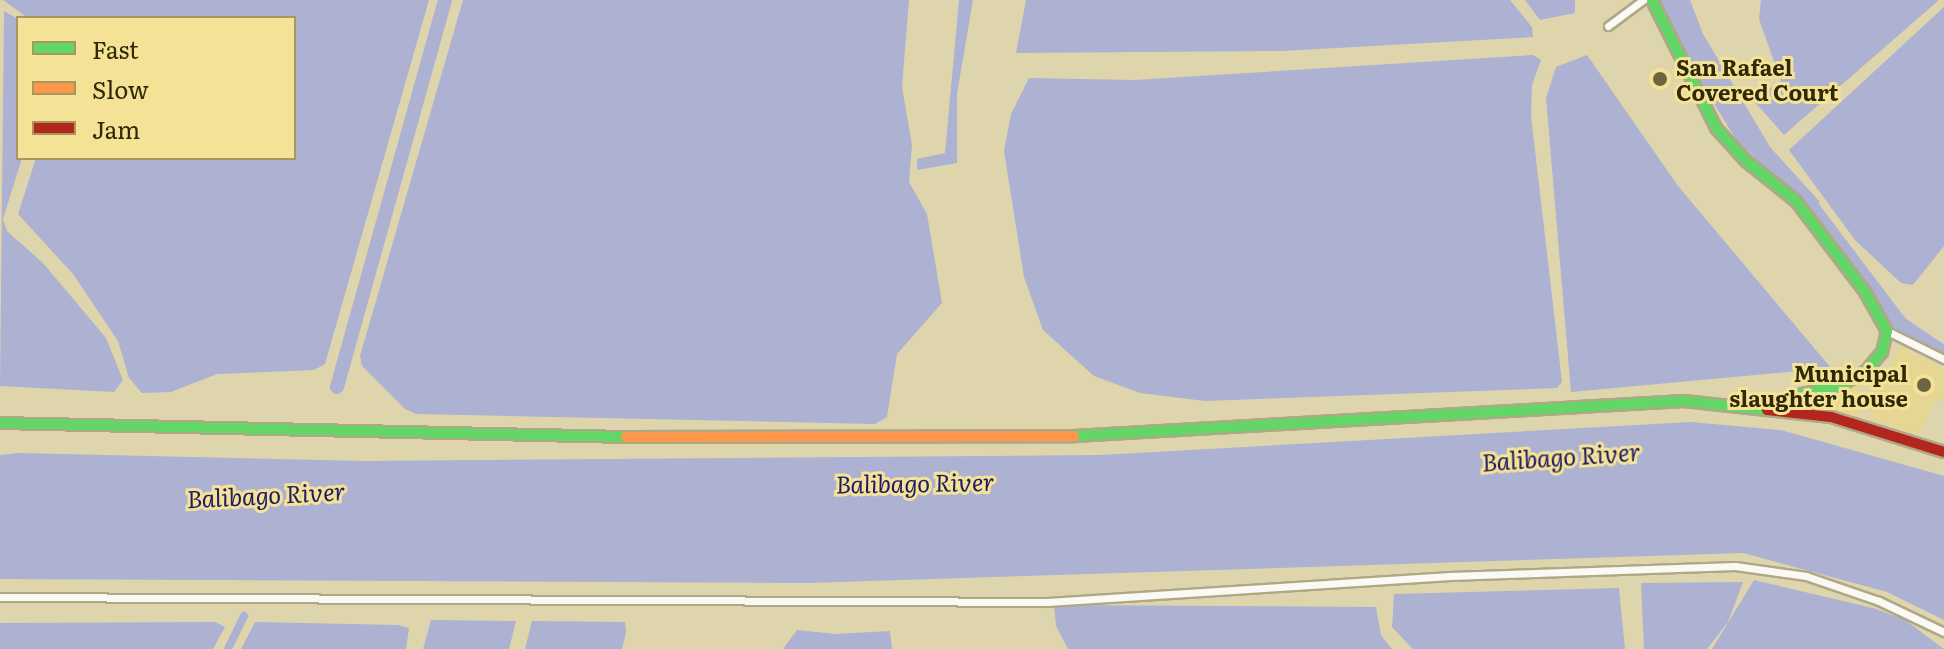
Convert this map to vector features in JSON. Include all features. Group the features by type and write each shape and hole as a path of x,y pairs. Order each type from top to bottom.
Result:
{"street":[{"path":"1608,26 1643,0"},
{"path":"1652,0 1716,128 1746,161 1796,201 1865,292 1887,331 1944,359"},
{"path":"1793,410 1802,394 1841,385 1866,371 1882,352 1887,331"},
{"path":"0,423 956,439 1662,401 1793,410 1870,427 1944,452"},
{"path":"0,597 1047,602 1450,576 1735,566 1806,576 1879,601 1944,632"}],"shaded area":[{"path":"1900,346 1944,370 1944,399 1935,401 1919,434 1869,418"},
{"path":"1861,381 1859,418 1806,406 1806,398"}],"water":[{"path":"3,0 429,0 325,364 314,370 217,374 171,392 142,393 129,378 118,341 73,274 18,214 35,160 296,160 296,16 25,16"},
{"path":"463,0 909,0 902,87 912,145 909,182 927,214 942,303 897,354 887,417 875,424 416,414 405,409 362,366 360,356"},
{"path":"959,0 973,0 957,94 957,163 917,170 917,159 945,153"},
{"path":"1026,0 1510,0 1532,27 1533,37 1282,51 1016,53"},
{"path":"1525,0 1575,0 1575,13 1540,20"},
{"path":"1658,0 1690,0 1703,34 1770,147 1819,201 1820,219 1737,141 1670,32"},
{"path":"1761,0 1939,0 1784,135 1753,100 1781,81 1759,19"},
{"path":"1944,7 1944,246 1913,285 1901,283 1855,240 1789,150"},
{"path":"4,11 16,18 16,160 21,160 3,219 7,231 43,263 106,338 123,380 114,392 0,386"},
{"path":"1533,55 1541,60 1532,85 1531,116 1562,382 1557,388 1205,401 1140,393 1094,376 1043,330 1024,277 1004,151 1011,114 1029,78 1135,80"},
{"path":"1587,55 1678,186 1831,368 1571,392 1546,98 1556,67"},
{"name":"Balibago River","path":"1691,422 1781,430 1944,476 1944,620 1887,592 1743,553 809,583 0,579 0,455 19,453 366,461 1100,455"},
{"path":"1754,580 1873,608 1905,620 1944,649 1712,649"},
{"path":"1743,582 1728,622 1707,649 1644,649 1641,583"},
{"path":"1619,588 1625,649 1413,649 1392,627 1394,594"},
{"path":"1054,605 1376,607 1381,635 1392,649 1068,649 1056,626"},
{"path":"431,620 516,621 509,649 423,649"},
{"path":"532,621 625,622 626,632 622,649 525,649"},
{"path":"215,622 225,627 213,649 0,649 0,623"},
{"path":"255,622 398,625 409,628 406,649 241,649"},
{"path":"797,630 835,634 890,631 892,649 783,649"}],"waterway":[{"path":"337,387 445,0"},
{"path":"1807,200 1900,323 1944,353"},
{"path":"228,649 244,616"}],"traffic: fast":[{"path":"1652,0 1716,128 1746,161 1796,201 1865,292 1887,331 1882,352 1866,371 1841,385 1802,394 1793,410"},
{"path":"1074,436 1684,401 1767,410"},
{"path":"0,423 626,437"}],"traffic: slow":[{"path":"626,437 1074,436"}],"traffic: jam":[{"path":"1767,410 1831,417 1944,452"}],"place":[{"name":"San Rafael Covered Court","path":"1660,79"},
{"name":"Municipal slaughter house","path":"1924,385"}]}
